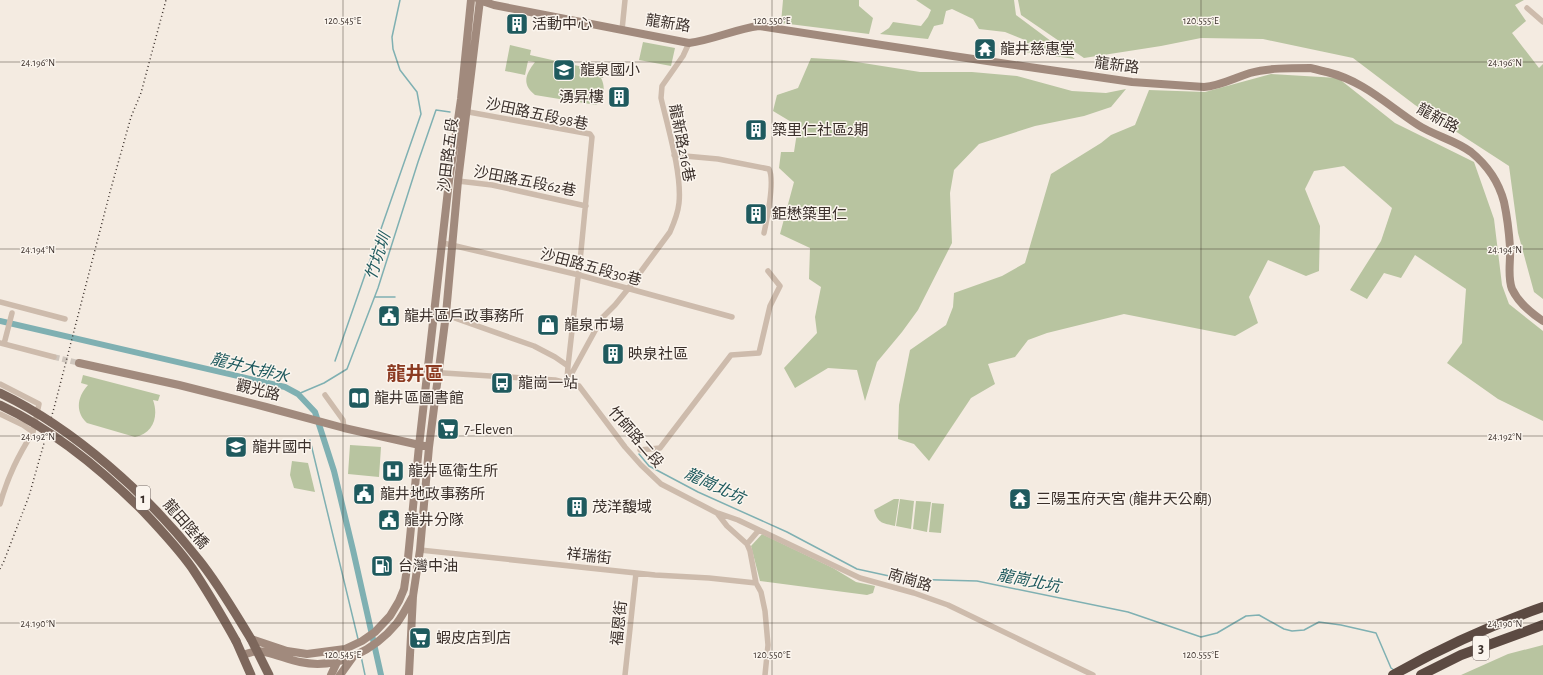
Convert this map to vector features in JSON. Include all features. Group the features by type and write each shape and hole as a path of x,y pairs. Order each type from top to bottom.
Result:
{"highway":[{"name":"3","path":"1393,675 1454,643 1510,618 1543,607"},
{"name":"3","path":"1421,675 1461,655 1543,625"}],"main road":[{"name":"龍田陸橋","path":"0,393 19,402 61,430 119,475 141,495 199,561 228,602 251,639"},
{"name":"龍田陸橋","path":"0,404 48,432 80,454 112,481 161,530 192,567 236,641 243,656"},
{"name":"1","path":"251,639 269,675"},
{"name":"1","path":"243,656 251,675"}],"street":[{"name":"沙田路五段","path":"409,675 413,596 420,550 429,447 446,314 458,181 471,0"},
{"name":"沙田路五段","path":"251,639 287,651 307,654 345,649 362,641 375,632 390,616 400,601 404,590 449,180 463,111 468,100 480,0"},
{"name":"龍新路","path":"480,0 494,5 689,43 711,39 743,28 758,26 1132,82 1204,87 1215,86 1248,74 1265,70 1311,68 1344,76 1364,86 1419,126 1454,141 1471,152 1491,173 1500,188 1505,210 1510,248 1510,274 1512,287 1518,298 1532,314 1543,321"},
{"path":"622,30 625,0"},
{"path":"1527,8 1543,22"},
{"name":"龍新路216巷","path":"567,382 602,318 628,289 670,232 674,222 679,205 680,192 674,155 661,98 662,86 683,56 689,43"},
{"name":"沙田路五段98巷","path":"463,111 590,134 592,137 567,382"},
{"path":"674,155 718,159 769,169 772,173 764,233"},
{"name":"沙田路五段62巷","path":"458,181 492,185 586,206"},
{"name":"沙田路五段30巷","path":"443,243 579,275 732,317"},
{"name":"竹師路二段","path":"640,450 660,448 731,355 760,353 770,306 780,286 768,271"},
{"path":"0,302 65,319"},
{"path":"435,311 534,346 568,366"},
{"path":"12,313 3,342 54,357"},
{"path":"431,347 441,348"},
{"name":"觀光路","path":"79,363 179,385 335,426 429,447"},
{"path":"428,372 567,382"},
{"name":"竹師路二段","path":"567,382 579,386 625,447 661,484 717,513 727,526 747,544"},
{"path":"0,384 39,404 34,432 19,454 6,482 0,504"},
{"path":"325,395 343,420 344,428"},
{"path":"0,414 34,432"},
{"name":"南崗路","path":"717,513 738,520 860,578 914,593 948,605 1093,675"},
{"path":"759,530 747,544 750,551 756,583 761,592 765,611 768,646 765,675"},
{"name":"祥瑞街","path":"420,550 636,573 756,583"},
{"name":"福恩街","path":"625,675 636,573"},
{"path":"243,656 258,651 302,662 324,663 337,662 352,657 365,651 397,622 413,596 404,590"},
{"path":"331,675 345,649"},
{"path":"340,675 352,657"}],"green space":[{"path":"783,0 859,0 859,6 873,18 869,34 781,23"},
{"path":"916,0 1014,0 1016,15 1075,59 1025,52 1025,40 1005,32 979,29 973,19 952,9 946,11 943,24 934,26 928,39 880,34 889,28 893,22 921,26 931,10"},
{"path":"1018,0 1524,0 1515,5 1526,21 1512,33 1539,68 1543,64 1543,299 1534,292 1518,233 1509,166 1415,105 1353,58 1263,39 1201,38 1084,58 1021,15"},
{"path":"643,42 675,48 671,66 639,60"},
{"path":"510,45 531,50 530,55 605,72 603,78 601,78 604,89 601,100 596,105 535,95 528,87 526,79 535,62 528,61 525,75 505,71"},
{"path":"811,58 844,60 920,72 972,72 1017,76 1072,91 1106,93 1126,89 1111,107 1084,116 1035,126 979,144 954,170 950,193 952,243 918,310 877,362 865,401 857,370 828,368 795,388 784,368 817,333 815,317 821,287 809,279 810,248 780,234 794,182 779,168 781,152 794,152 798,126 773,111 777,95 798,88"},
{"path":"1271,74 1338,78 1395,123 1474,162 1494,219 1502,285 1509,304 1543,331 1543,421 1498,399 1447,363 1462,343 1466,289 1415,255 1401,278 1384,273 1367,299 1350,290 1381,241 1392,208 1344,166 1314,171 1305,189 1320,226 1319,271 1306,276 1268,260 1249,297 1258,323 1235,336 1124,314 1047,333 1028,340 1015,357 988,364 995,384 971,398 929,461 914,444 898,439 899,405 910,350 946,325 953,307 954,293 1002,276 1025,263 1051,174 1101,143 1111,135 1135,125 1149,90 1205,92"},
{"path":"83,375 160,395 158,401 153,400 155,406 155,418 150,428 141,435 135,437 87,423 83,419 79,409 80,399 88,385 81,383"},
{"path":"350,445 381,447 379,477 348,474"},
{"path":"292,461 308,463 315,492 294,488 290,475"},
{"path":"894,499 899,499 895,526 879,520 874,510"},
{"path":"900,499 914,501 911,529 896,526"},
{"path":"916,501 931,502 927,532 913,529"},
{"path":"932,503 944,504 941,533 929,532"},
{"path":"762,534 833,568 856,582 875,586 873,593 867,595 760,581 751,546"},
{"path":"1543,645 1543,675 1461,675 1508,654"}],"waterway":[{"path":"335,361 421,114 417,92 400,70 393,49 392,37 400,0"},
{"name":"竹坑圳","path":"298,394 324,383 347,369 378,288 436,110 450,112"},
{"name":"龍崗北坑","path":"375,297 395,297"},
{"name":"龍井大排水","path":"0,321 285,387 298,394 315,412 334,471 381,675"},
{"path":"310,440 358,639"},
{"name":"龍崗北坑","path":"639,454 649,466 698,492 787,532 857,569 903,579 977,581 1128,612 1201,637 1217,633 1246,616 1259,615 1284,629 1292,631 1304,630 1319,622 1341,625 1376,633 1391,668 1394,670"},
{"path":"361,656 365,675"}],"tunnel":[{"path":"54,357 79,363"}],"railway":[{"path":"0,569 29,496 54,408 110,192 131,117 141,93 166,0"}],"place":[{"name":"活動中心","path":"517,24"},
{"name":"龍井慈惠堂","path":"985,49"},
{"name":"龍泉國小","path":"564,70"},
{"name":"湧昇樓","path":"619,97"},
{"name":"築里仁社區2期","path":"756,130"},
{"name":"鉅懋築里仁","path":"756,214"},
{"name":"龍井區戶政事務所","path":"389,316"},
{"name":"龍泉市場","path":"548,325"},
{"name":"映泉社區","path":"613,354"},
{"name":"龍崗一站","path":"502,383"},
{"name":"龍井區圖書館","path":"359,398"},
{"name":"7-Eleven","path":"448,429"},
{"name":"龍井國中","path":"236,447"},
{"name":"龍井區衛生所","path":"393,471"},
{"name":"龍井地政事務所","path":"364,494"},
{"name":"三陽玉府天宮 (龍井天公廟)","path":"1020,499"},
{"name":"茂洋馥域","path":"577,507"},
{"name":"龍井分隊","path":"389,520"},
{"name":"台灣中油","path":"382,566"},
{"name":"蝦皮店到店","path":"420,638"}],"district":[{"name":"龍井區","path":"415,373"}]}
